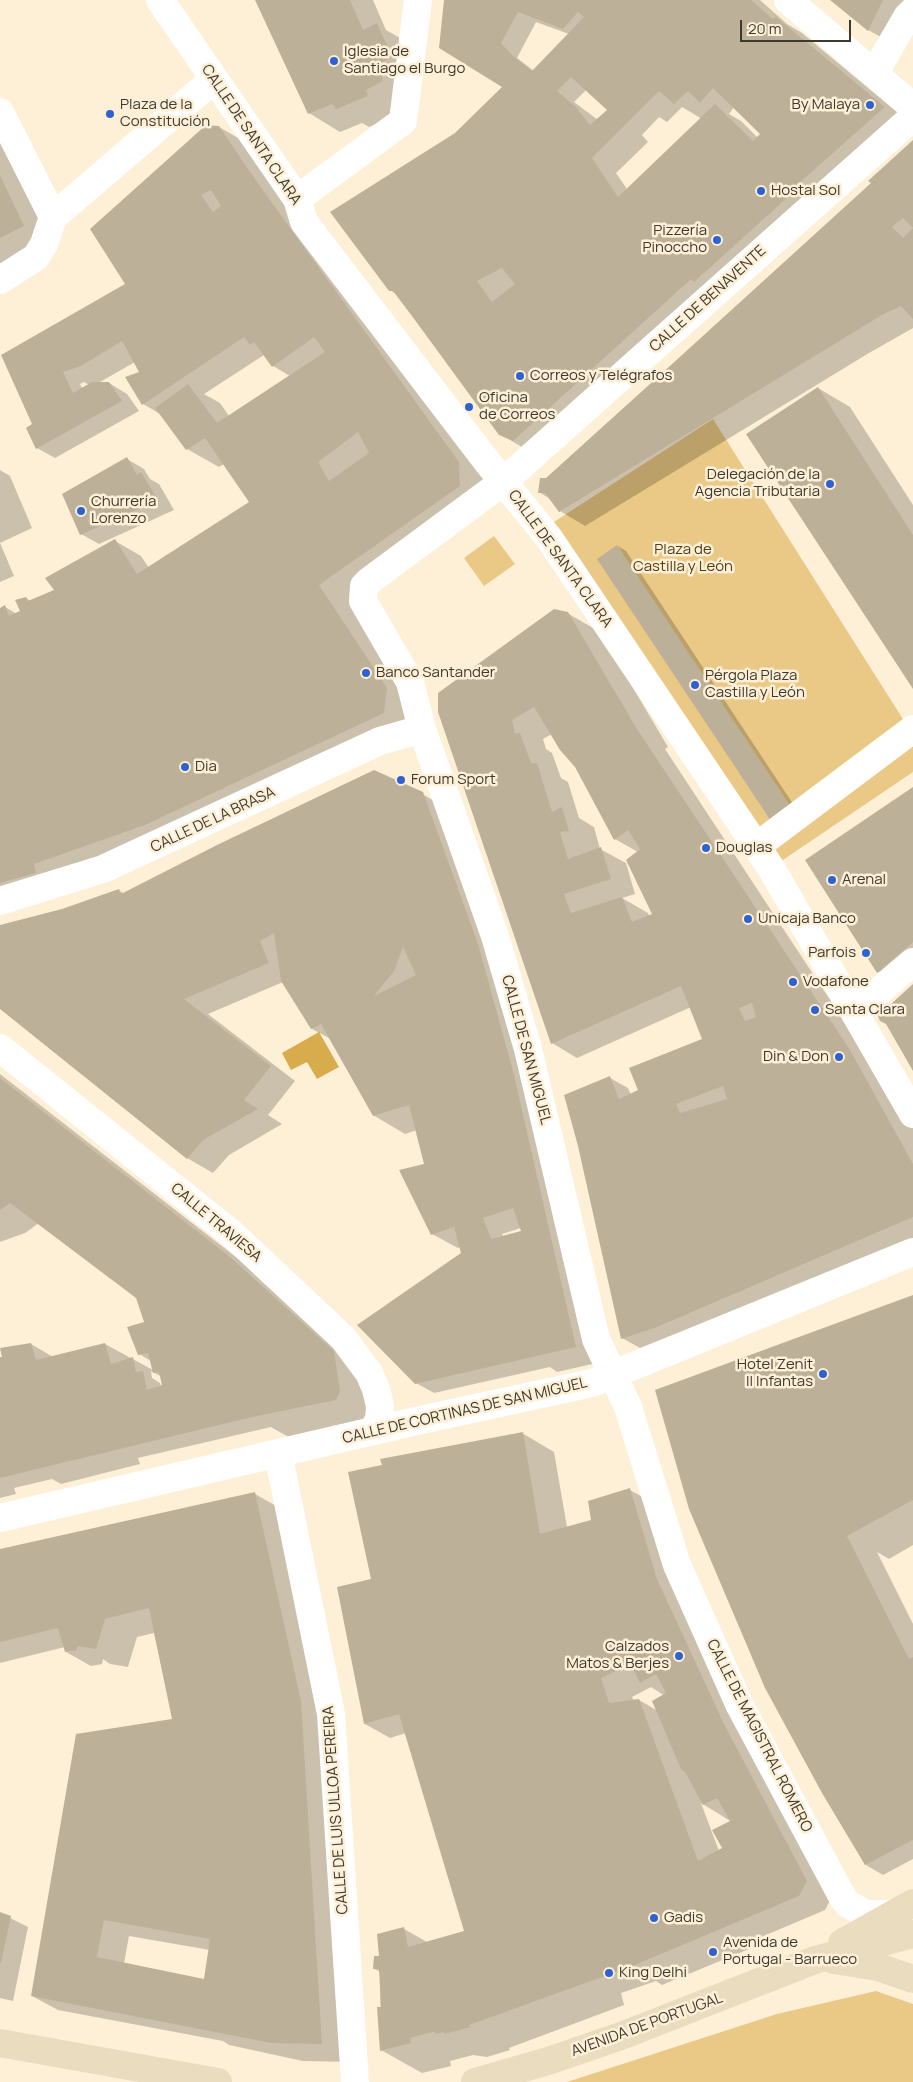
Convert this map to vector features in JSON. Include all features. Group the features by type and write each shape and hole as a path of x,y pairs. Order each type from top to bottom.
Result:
{"main road":[{"name":"AVENIDA DE PORTUGAL","path":"816,1960 904,1909"},
{"name":"AVENIDA DE PORTUGAL","path":"476,2082 548,2061 621,2036 816,1960 913,1934"},
{"path":"816,1960 857,1962 913,1979"},
{"path":"0,2043 218,2082"}],"street":[{"name":"CALLE DE SANTA CLARA","path":"160,0 298,199 304,222 549,538 757,846 913,1114"},
{"path":"298,199 403,122 418,0"},
{"path":"788,0 913,107"},
{"path":"874,74 907,17 913,11"},
{"path":"0,280 36,257 44,244 51,224 214,79"},
{"path":"0,112 51,224"},
{"name":"CALLE DE BENAVENTE","path":"422,729 407,674 365,607 363,601 364,586 504,480 913,117"},
{"name":"CALLE DE LA BRASA","path":"0,901 103,869 380,741 422,729"},
{"name":"CALLE DE SAN MIGUEL","path":"422,729 495,936 528,1049 596,1339 613,1376"},
{"path":"757,846 913,729"},
{"path":"853,1008 879,991 913,962"},
{"name":"CALLE TRAVIESA","path":"0,1048 232,1234 343,1338 369,1373 376,1389 380,1406 379,1420 372,1431"},
{"name":"CALLE DE CORTINAS DE SAN MIGUEL","path":"0,1518 372,1431 568,1389 613,1376 913,1252"},
{"name":"CALLE DE MAGISTRAL ROMERO","path":"613,1376 628,1407 678,1565 753,1731 848,1904 866,1914 904,1909"},
{"name":"CALLE DE LUIS ULLOA PEREIRA","path":"278,1453 331,1714 355,2082"}],"green space":[{"name":"Plaza de Castilla y León","path":"713,419 913,735 913,772 771,868 543,529"},
{"path":"494,536 515,564 484,586 464,558"},
{"path":"876,1991 913,2004 913,2082 567,2082 777,2014"}],"shaded area":[{"path":"319,1032 339,1067 317,1079 307,1062 291,1070 282,1053"}],"building":[{"name":"Iglesia de Santiago el Burgo","path":"255,0 350,0 363,30 377,23 392,57 377,65 383,81 366,90 368,96 336,109 332,104 308,114"},
{"path":"444,0 751,0 773,19 776,17 885,107 797,185 799,187 694,282 691,279 513,441 499,435 412,316 393,291 389,291 330,212 455,133 502,87 439,48","holes":["518,12 563,29 578,12 584,17 532,71 512,55 501,43","571,77 607,110 590,125 576,107 557,91","713,88 760,134 753,141 715,104 618,197 592,158 659,91 674,104 688,91 700,103","502,268 515,284 492,302 477,281"]},
{"path":"830,0 883,0 868,31"},
{"path":"206,125 219,126 257,182 459,462 460,486 319,585 387,688 384,713 145,825 34,864 36,873 0,883 0,608 5,605 9,616 20,611 15,600 26,597 28,601 54,590 45,578 115,539 137,574 249,502 205,438 186,450 155,408 188,384 217,423 325,352 314,337 272,367 254,342 250,345 244,337 142,405 125,377 139,372 122,341 81,366 63,372 73,393 92,382 109,382 122,401 36,449 26,428 32,424 1,355 125,284 90,229","holes":["211,190 221,206 213,212 201,195","358,432 369,453 329,481 318,462"]},
{"path":"913,140 913,228 913,319 901,306 882,315 559,512 545,493 538,493 540,478 546,478 671,365 871,183 868,181","holes":["903,218 913,228 903,238 892,227"]},
{"path":"0,175 24,226 0,238"},
{"name":"Delegación de la Agencia Tributaria","path":"818,387 913,535 913,689 746,434"},
{"path":"127,457 137,475 141,472 158,500 80,535 62,494"},
{"name":"Pérgola Plaza Castilla y León","path":"617,545 793,810 773,824 597,559"},
{"path":"554,609 568,612 637,729 850,1050 913,1164 913,1217 657,1327 621,1339 578,1146 564,1095 610,1076 619,1099 638,1090 629,1068 702,1039 681,986 551,1044 438,712 438,693","holes":["534,707 560,750 575,767 614,840 628,830 640,849 626,860 652,914 632,922 622,897 571,913 564,894 611,879 601,847 568,859 560,832 569,831 562,807 552,812 537,763 531,763 520,733 515,734 512,720","752,1003 756,1017 745,1021 739,1008","723,1086 727,1099 680,1113 676,1104"]},
{"path":"374,770 423,792 478,944 514,1075 576,1347 415,1384 357,1325 461,1253 454,1227 431,1235 399,1170 424,1164 409,1105 373,1116 321,1024 311,1029 281,981 274,933 260,941 269,963 184,999 271,1066 244,1100 258,1109 203,1140 187,1159 0,1009 0,925 62,909 119,889 121,894 217,845","holes":["403,947 416,975 374,996 394,971","513,1208 521,1231 491,1239 483,1218"]},
{"path":"913,787 913,942 877,973 805,860"},
{"path":"913,984 913,1071 886,1024 880,1021 878,1016 879,1009 886,1004 891,1004"},
{"path":"0,1078 229,1256 334,1351 340,1391 336,1400 252,1417 0,1478 0,1357 2,1357 0,1348 31,1343 36,1360 105,1343 111,1364 133,1357 136,1372 143,1371 147,1390 162,1385 159,1372 153,1373 148,1353 138,1355 127,1327 144,1322 136,1298 10,1203 0,1210"},
{"path":"913,1295 913,1500 847,1536 909,1659 913,1657 913,1840 865,1865 822,1793 765,1688 689,1509 655,1390"},
{"path":"523,1432 540,1534 591,1520 588,1501 630,1488 657,1579 724,1724 807,1881 799,1896 630,1967 469,2025 470,2027 445,2034 444,2032 435,2034 435,2032 432,2032 410,2038 411,2043 380,2051 377,2007 381,2007 379,1969 373,1969 374,1956 379,1956 377,1934 404,1927 408,1947 464,1931 399,1714 364,1724 337,1587 371,1579 348,1472 382,1465 380,1459","holes":["631,1664 640,1683 656,1674 666,1693 652,1701 681,1769 685,1772 703,1805 717,1798 730,1821 712,1830 722,1848 698,1861 639,1699 609,1703 601,1678"]},
{"path":"255,1492 301,1701 322,2044 271,2043 31,1996 76,1734 172,1719 149,1608 105,1619 96,1649 77,1646 77,1650 65,1652 58,1628 0,1642 0,1549","holes":["104,1920 210,1939 204,1979 97,1957"]},
{"path":"0,1912 11,1916 1,1963 0,1963"}],"place":[{"name":"Iglesia de Santiago el Burgo","path":"334,61"},
{"name":"By Malaya","path":"870,105"},
{"name":"Plaza de la Constitución","path":"110,114"},
{"name":"Hostal Sol","path":"761,191"},
{"name":"Pizzería Pinoccho","path":"717,240"},
{"name":"Correos y Telégrafos","path":"520,376"},
{"name":"Oficina de Correos","path":"469,407"},
{"name":"Delegación de la Agencia Tributaria","path":"830,484"},
{"name":"Churrería Lorenzo","path":"81,511"},
{"name":"Banco Santander","path":"366,673"},
{"name":"Pérgola Plaza Castilla y León","path":"695,685"},
{"name":"Dia","path":"185,767"},
{"name":"Forum Sport","path":"401,780"},
{"name":"Douglas","path":"706,848"},
{"name":"Arenal","path":"832,880"},
{"name":"Unicaja Banco","path":"748,919"},
{"name":"Parfois","path":"866,953"},
{"name":"Vodafone","path":"793,982"},
{"name":"Santa Clara","path":"815,1010"},
{"name":"Din & Don","path":"839,1057"},
{"name":"Hotel Zenit II Infantas","path":"823,1374"},
{"name":"Calzados Matos & Berjes","path":"679,1656"},
{"name":"Gadis","path":"654,1918"},
{"name":"Avenida de Portugal - Barrueco","path":"713,1952"},
{"name":"King Delhi","path":"609,1973"}]}
